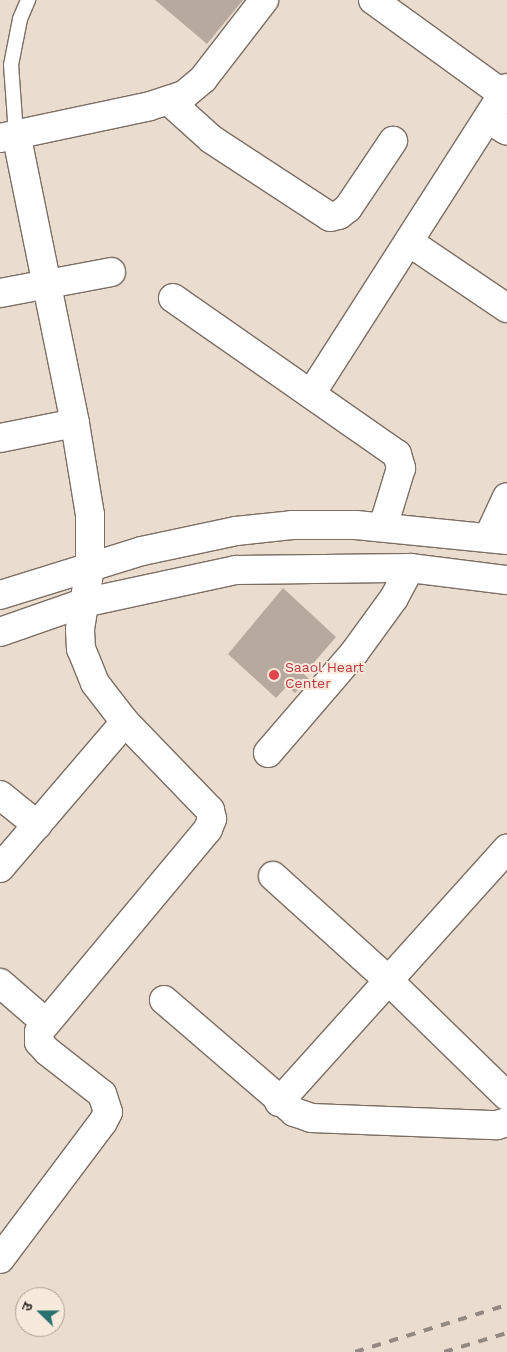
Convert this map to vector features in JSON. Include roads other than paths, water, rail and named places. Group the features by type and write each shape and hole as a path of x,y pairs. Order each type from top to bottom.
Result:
{"street":[{"path":"0,1259 104,1122 108,1112 102,1094 39,1042 39,1032 45,1022 208,829 212,819 210,810 124,722 86,665 81,649 83,603 90,567 90,515 75,423 45,285 8,136 169,101 184,95 203,78 264,0"},
{"path":"311,394 409,242 497,125 505,91 373,0"},
{"path":"169,101 211,139 330,217 339,215 348,208 393,141"},
{"path":"409,242 507,308"},
{"path":"0,293 111,272"},
{"path":"173,298 397,454 401,468 383,527"},
{"path":"0,438 75,423"},
{"path":"0,595 188,539 236,531 292,525 383,527 498,539 507,497"},
{"path":"268,754 354,653 390,604 410,568"},
{"path":"0,632 83,603 236,570 410,568 507,580"},
{"path":"0,868 124,722"},
{"path":"0,795 37,825"},
{"path":"279,1102 388,980 503,863"},
{"path":"273,876 388,980 507,1096"},
{"path":"0,984 45,1022"},
{"path":"164,1000 279,1102 311,1118 507,1122"}],"lane":[{"path":"8,136 11,64 20,19 28,0"}],"railway":[{"path":"355,1352 507,1305"},
{"path":"444,1352 507,1333"}],"place":[{"name":"Saaol Heart Center","path":"274,675"}]}
